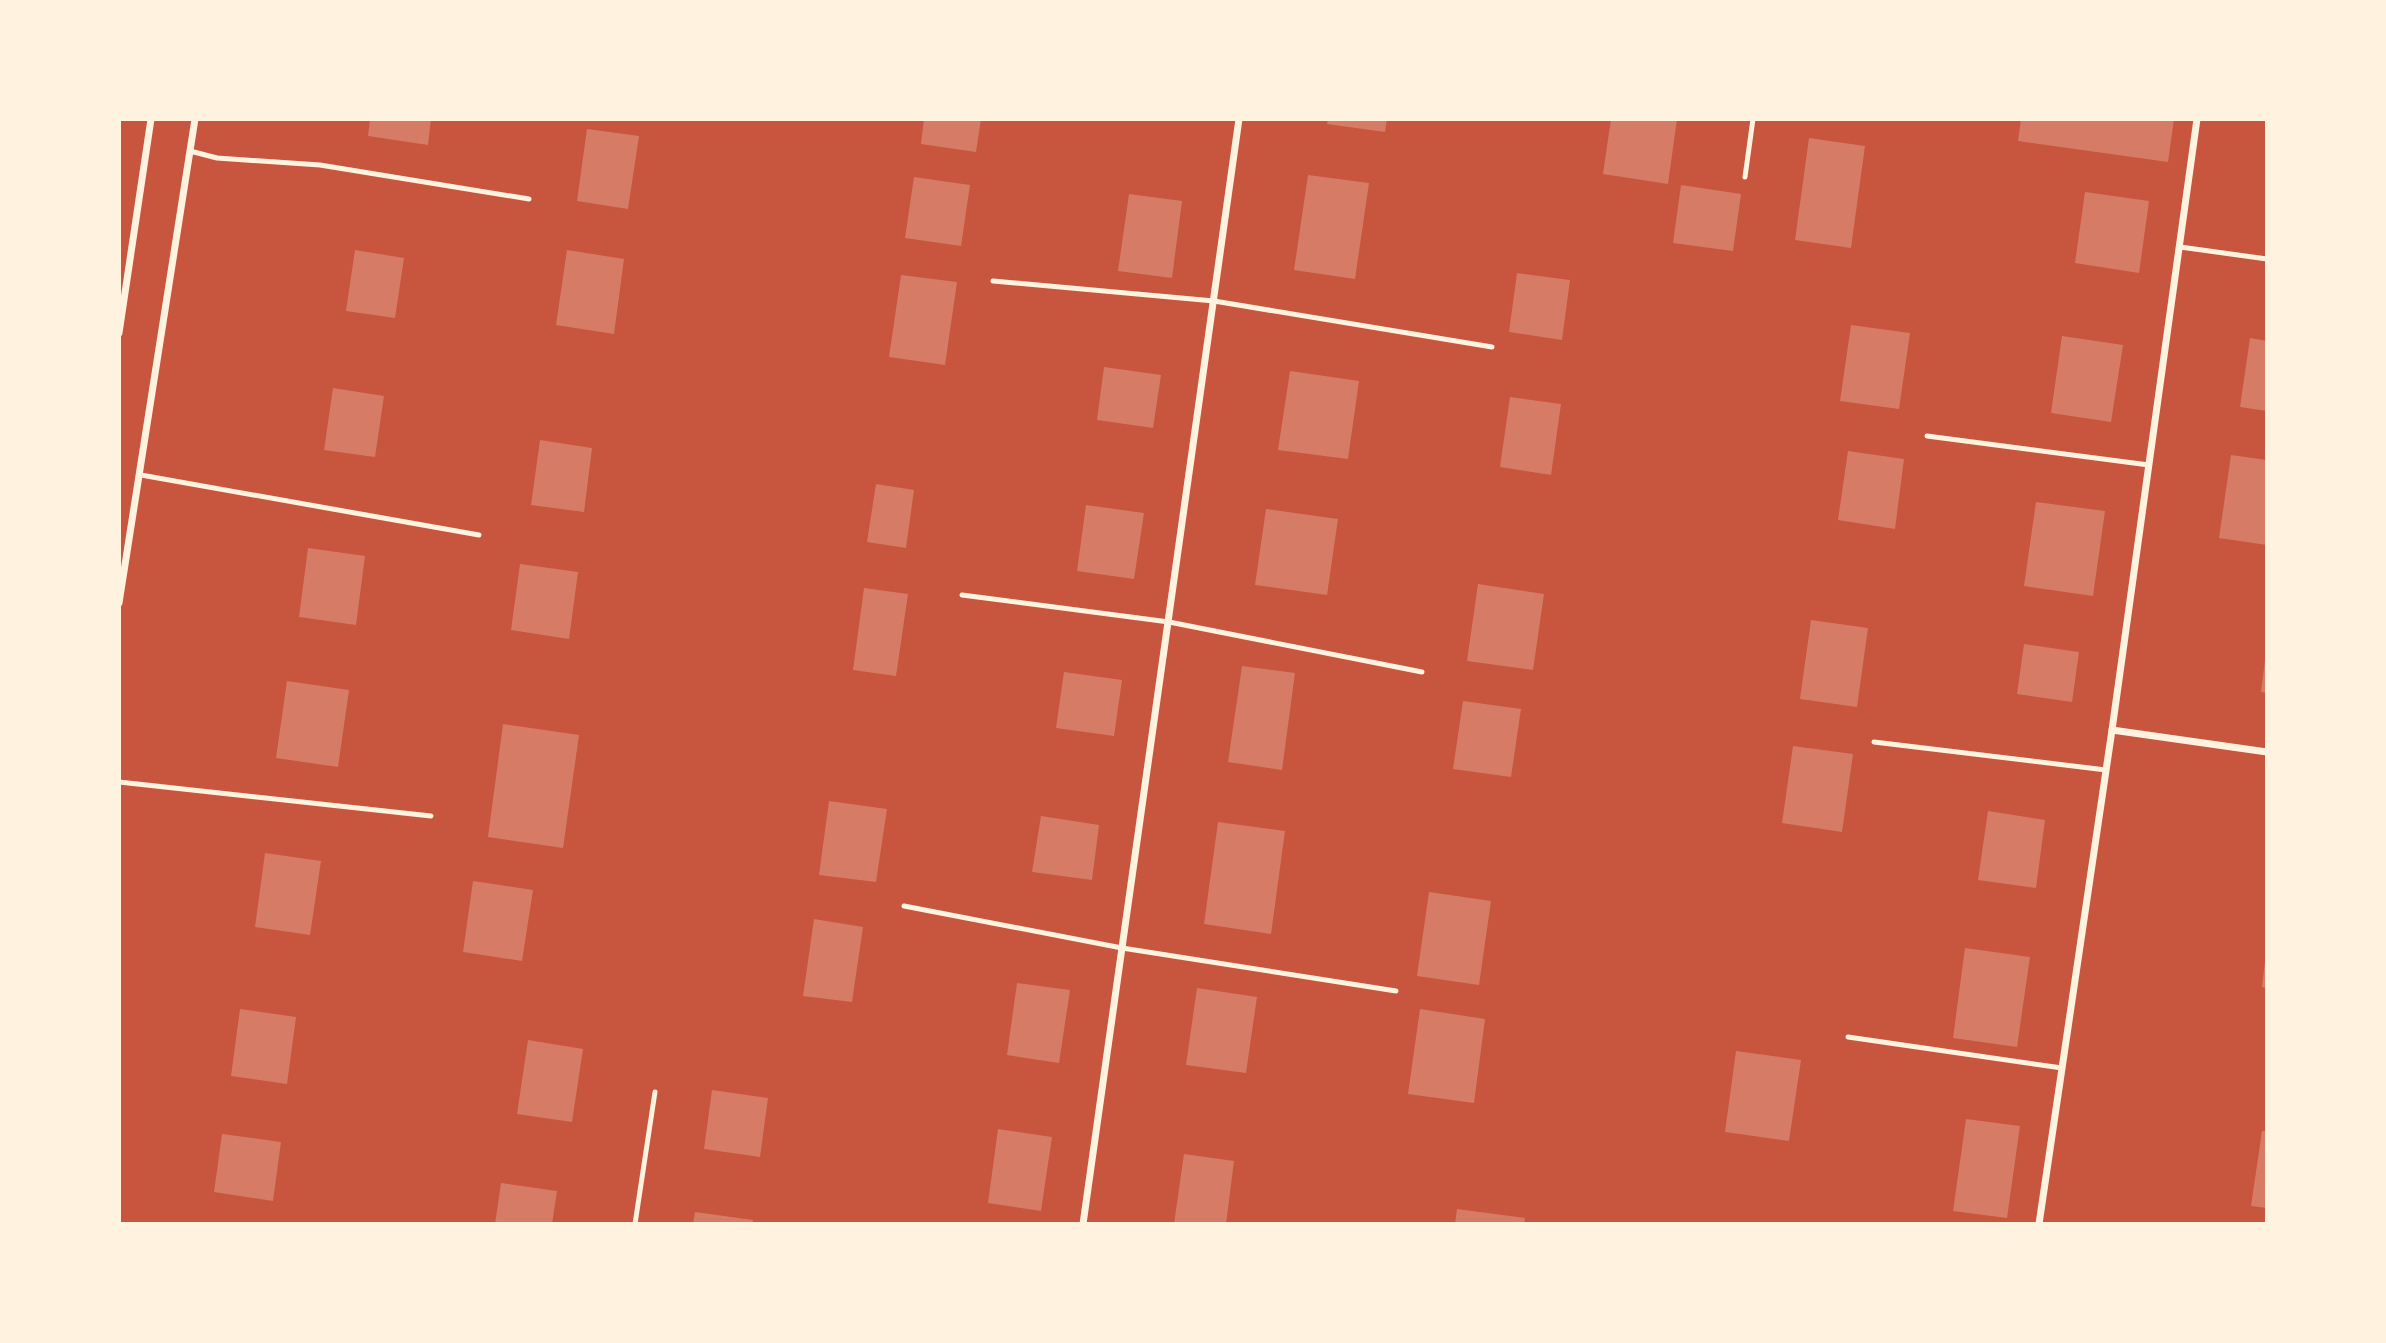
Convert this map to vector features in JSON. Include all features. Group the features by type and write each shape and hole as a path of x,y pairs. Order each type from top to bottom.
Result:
{"street":[{"path":"119,333 151,119"},
{"path":"119,603 195,119"},
{"path":"1083,1224 1240,119"},
{"path":"2039,1224 2112,730 2197,119"},
{"path":"2112,730 2267,752"}],"lane":[{"path":"1745,177 1752,119"},
{"path":"190,151 217,158 320,165 528,199"},
{"path":"2180,247 2267,259"},
{"path":"993,281 1214,301 1492,348"},
{"path":"1927,436 2149,465"},
{"path":"141,475 478,534"},
{"path":"962,595 1168,622 1422,672"},
{"path":"1874,742 2106,770"},
{"path":"119,782 431,816"},
{"path":"904,906 1122,948 1396,991"},
{"path":"1848,1037 2062,1068"},
{"path":"635,1224 655,1092"}],"building":[{"path":"370,119 431,119 428,145 368,136"},
{"path":"924,119 981,119 976,152 921,144"},
{"path":"1328,119 1387,119 1385,132 1327,124"},
{"path":"1611,119 1677,119 1668,184 1603,174"},
{"path":"2021,119 2174,119 2168,162 2018,141"},
{"path":"587,129 639,136 628,209 577,201"},
{"path":"1809,138 1865,146 1851,248 1795,240"},
{"path":"1308,175 1369,183 1355,279 1294,270"},
{"path":"914,177 970,185 961,246 905,238"},
{"path":"1681,185 1741,194 1733,251 1673,243"},
{"path":"2085,192 2149,201 2139,273 2075,263"},
{"path":"1129,194 1182,201 1172,278 1118,271"},
{"path":"355,250 404,258 395,318 346,311"},
{"path":"567,250 624,259 614,334 556,325"},
{"path":"1517,273 1570,280 1562,340 1509,332"},
{"path":"901,275 957,282 945,365 889,357"},
{"path":"1851,325 1910,333 1899,409 1840,401"},
{"path":"2062,336 2123,345 2111,422 2051,413"},
{"path":"2250,338 2267,341 2267,411 2240,407"},
{"path":"1104,367 1161,375 1153,428 1097,420"},
{"path":"1290,371 1359,381 1348,459 1278,450"},
{"path":"333,388 384,396 375,457 324,450"},
{"path":"1510,397 1561,404 1551,475 1500,467"},
{"path":"540,440 592,448 584,512 531,505"},
{"path":"1848,451 1904,459 1895,529 1838,520"},
{"path":"2231,455 2267,460 2267,545 2219,538"},
{"path":"876,484 914,490 906,548 867,542"},
{"path":"2036,502 2105,511 2093,596 2024,586"},
{"path":"1086,505 1144,513 1134,579 1077,571"},
{"path":"1266,509 1338,519 1327,595 1255,585"},
{"path":"308,548 365,556 356,625 299,617"},
{"path":"520,564 578,572 569,639 511,630"},
{"path":"1478,584 1544,594 1533,670 1467,661"},
{"path":"864,588 908,594 896,676 853,670"},
{"path":"1811,620 1868,628 1857,707 1800,699"},
{"path":"2024,644 2079,652 2072,702 2017,694"},
{"path":"2267,660 2267,693 2261,692"},
{"path":"1242,666 1295,673 1282,770 1228,762"},
{"path":"1064,672 1122,680 1114,736 1056,728"},
{"path":"287,681 349,690 338,767 276,758"},
{"path":"1463,701 1521,709 1511,777 1453,769"},
{"path":"503,724 579,735 563,848 488,837"},
{"path":"1793,746 1853,754 1842,832 1782,823"},
{"path":"829,801 887,809 876,882 819,875"},
{"path":"1988,811 2045,820 2036,888 1978,880"},
{"path":"1041,816 1099,825 1092,880 1032,872"},
{"path":"1218,822 1285,831 1271,934 1204,924"},
{"path":"265,853 321,861 310,935 255,927"},
{"path":"473,881 533,890 522,961 463,952"},
{"path":"1429,892 1491,901 1479,985 1417,976"},
{"path":"814,919 863,927 852,1002 803,996"},
{"path":"1965,948 2030,957 2017,1047 1953,1038"},
{"path":"2267,961 2267,988 2262,987"},
{"path":"1017,983 1070,990 1059,1063 1007,1055"},
{"path":"1197,988 1257,997 1246,1073 1186,1065"},
{"path":"240,1009 296,1017 287,1084 231,1076"},
{"path":"1420,1009 1485,1019 1474,1103 1408,1094"},
{"path":"528,1040 583,1049 572,1122 517,1114"},
{"path":"1736,1051 1801,1060 1789,1141 1725,1132"},
{"path":"712,1090 768,1098 760,1157 704,1149"},
{"path":"1966,1119 2020,1126 2007,1218 1953,1211"},
{"path":"998,1129 1052,1137 1041,1211 988,1203"},
{"path":"2262,1131 2267,1131 2267,1208 2251,1206"},
{"path":"222,1134 281,1142 273,1201 214,1192"},
{"path":"1184,1154 1234,1161 1226,1224 1174,1224"},
{"path":"501,1183 557,1191 552,1224 495,1224"},
{"path":"1457,1209 1525,1218 1524,1224 1455,1224"},
{"path":"695,1212 753,1220 752,1224 693,1224"}]}
